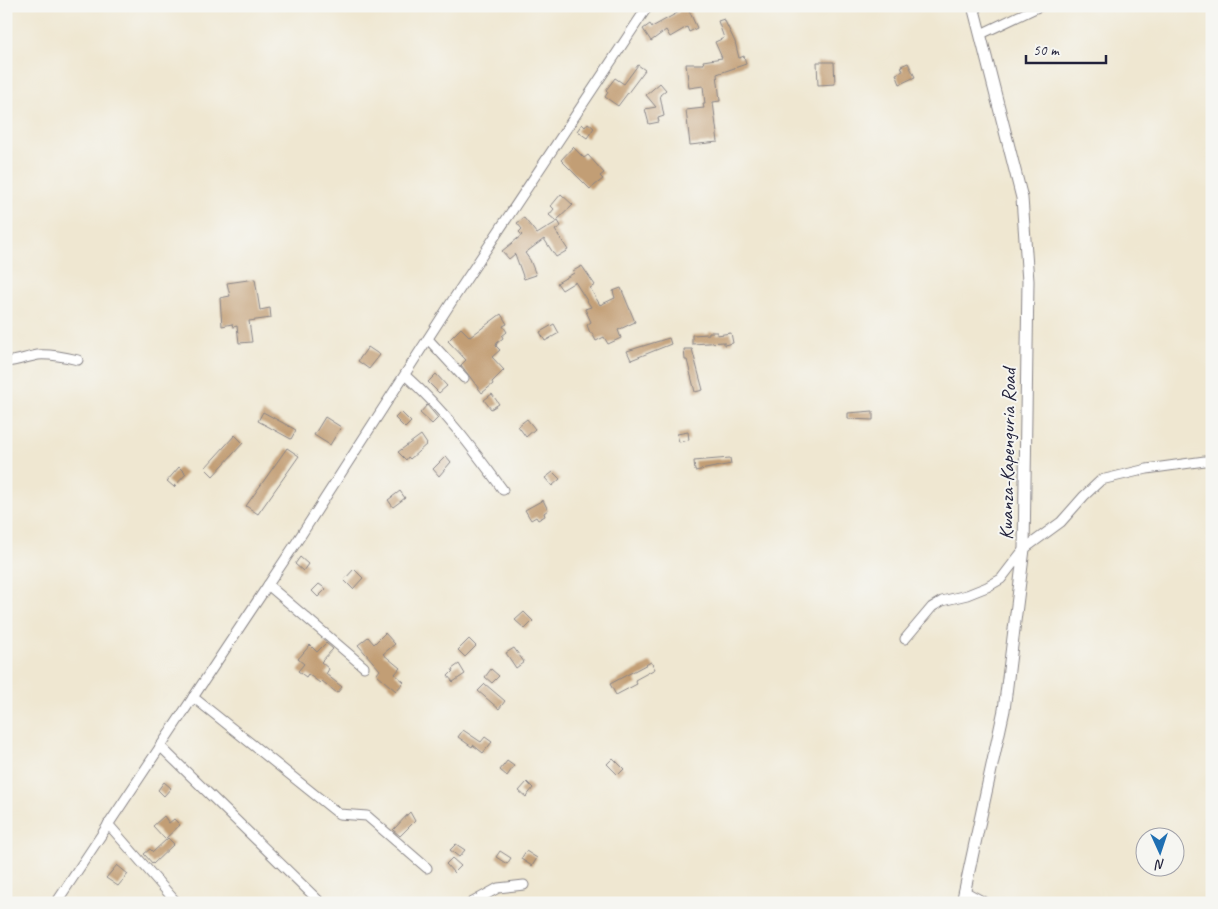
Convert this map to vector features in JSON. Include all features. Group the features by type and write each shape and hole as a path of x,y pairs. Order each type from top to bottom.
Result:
{"street":[{"path":"56,903 406,376 428,339 648,6"},
{"name":"Kwanza-Kapenguria Road","path":"963,897 1004,710 1024,549 1028,281 1022,198 973,6"},
{"path":"981,34 1040,6"},
{"path":"428,339 464,378"},
{"path":"6,362 16,362 38,355 78,360"},
{"path":"406,376 429,396 466,438 503,490"},
{"path":"905,639 932,607 942,601 967,595 987,587 1001,579 1024,549 1061,522 1101,480 1146,469 1212,460"},
{"path":"268,585 364,667"},
{"path":"193,697 339,814 367,816 427,868"},
{"path":"160,746 321,903"},
{"path":"108,824 177,903"},
{"path":"471,903 498,888 524,885"},
{"path":"963,897 986,903"}],"building":[{"path":"687,6 697,28 689,32 687,27 670,37 666,30 651,41 643,29 650,24 652,27 679,12 677,9"},
{"path":"724,19 735,42 739,58 744,56 746,64 717,74 720,101 713,102 718,142 690,145 686,110 704,108 703,104 705,104 703,86 689,88 686,64 704,64 703,61 722,58 715,42 724,38 718,21"},
{"path":"817,62 834,62 835,84 818,85"},
{"path":"908,63 915,77 900,84 896,74 903,71 901,66"},
{"path":"638,65 645,70 618,106 605,97 608,92 606,90 615,78 624,84"},
{"path":"660,83 666,90 660,95 664,116 658,118 659,122 649,124 645,109 656,107 646,95"},
{"path":"588,123 594,128 587,138 577,131 582,124 585,127"},
{"path":"573,147 584,158 588,155 604,173 600,176 603,179 590,189 561,160"},
{"path":"561,194 573,205 556,221 549,215 554,209 551,206"},
{"path":"524,218 537,234 558,221 561,226 555,230 568,250 556,257 544,239 525,253 536,275 524,279 515,254 509,259 502,251 522,235 519,232 522,229 517,223"},
{"path":"582,266 595,285 590,288 600,305 615,298 613,291 621,288 635,322 618,330 621,338 608,344 604,337 596,341 592,333 590,333 587,325 591,322 585,309 591,307 575,282 562,290 557,283"},
{"path":"255,279 260,310 270,308 271,318 249,321 252,342 239,343 237,326 233,327 232,324 222,326 220,298 230,296 227,283"},
{"path":"501,314 507,324 503,326 507,332 497,343 496,346 500,350 492,357 504,370 492,382 493,384 482,393 461,365 466,360 448,341 461,328 470,337"},
{"path":"554,324 559,333 545,341 540,332"},
{"path":"709,332 717,332 717,335 731,333 733,343 724,345 724,342 692,344 692,335 709,334"},
{"path":"669,338 671,344 631,360 627,351"},
{"path":"368,347 380,355 369,369 358,361"},
{"path":"684,349 692,349 703,390 695,392 687,360 685,360"},
{"path":"436,374 447,386 439,393 428,382"},
{"path":"492,394 499,404 491,409 484,400"},
{"path":"427,405 438,418 432,424 420,413"},
{"path":"873,411 873,420 848,419 848,413"},
{"path":"263,412 296,430 291,439 258,421"},
{"path":"401,412 411,422 405,428 395,418"},
{"path":"325,417 341,427 330,445 314,435"},
{"path":"527,419 535,429 526,437 518,426"},
{"path":"688,432 689,440 679,442 677,434"},
{"path":"235,435 243,443 213,476 205,468"},
{"path":"421,435 427,444 410,459 408,457 406,460 398,452"},
{"path":"287,448 299,456 258,514 246,506"},
{"path":"446,456 451,462 439,476 433,469"},
{"path":"730,458 731,464 695,471 694,461"},
{"path":"179,467 186,474 174,487 167,481"},
{"path":"553,472 560,479 552,486 545,478"},
{"path":"400,491 405,498 393,507 388,500"},
{"path":"543,500 548,510 544,513 545,516 538,520 536,517 531,520 525,510"},
{"path":"300,557 308,564 303,571 295,564"},
{"path":"354,569 363,578 353,589 344,580"},
{"path":"319,584 326,589 318,597 312,591"},
{"path":"524,612 533,621 525,629 515,620"},
{"path":"385,633 395,644 383,654 400,668 395,674 404,682 396,691 378,676 377,674 380,670 358,645 368,637 374,644"},
{"path":"469,639 476,646 465,657 458,650"},
{"path":"326,643 333,649 321,662 329,669 326,674 342,687 337,693 322,681 320,683 308,674 306,677 298,671 304,664 298,659 310,645 317,652"},
{"path":"514,648 524,662 516,668 506,653"},
{"path":"651,662 655,669 635,680 637,684 616,695 610,684"},
{"path":"459,664 465,674 453,682 448,676 453,671 452,669"},
{"path":"491,669 499,676 492,683 485,677"},
{"path":"485,684 505,701 499,709 478,691"},
{"path":"463,730 481,742 485,737 492,742 483,753 458,737"},
{"path":"613,758 624,769 618,775 607,764"},
{"path":"507,761 514,766 507,776 500,770"},
{"path":"164,782 171,788 164,796 158,790"},
{"path":"527,782 533,788 526,797 519,791"},
{"path":"410,812 415,821 400,836 393,830"},
{"path":"164,816 169,823 174,819 180,825 165,839 153,826"},
{"path":"168,838 174,844 153,864 144,854 150,849 153,852"},
{"path":"456,844 465,850 459,857 450,850"},
{"path":"500,851 511,858 507,864 496,857"},
{"path":"526,851 537,858 532,866 521,859"},
{"path":"452,858 461,866 454,873 446,864"},
{"path":"117,865 128,874 118,886 106,878"}]}
